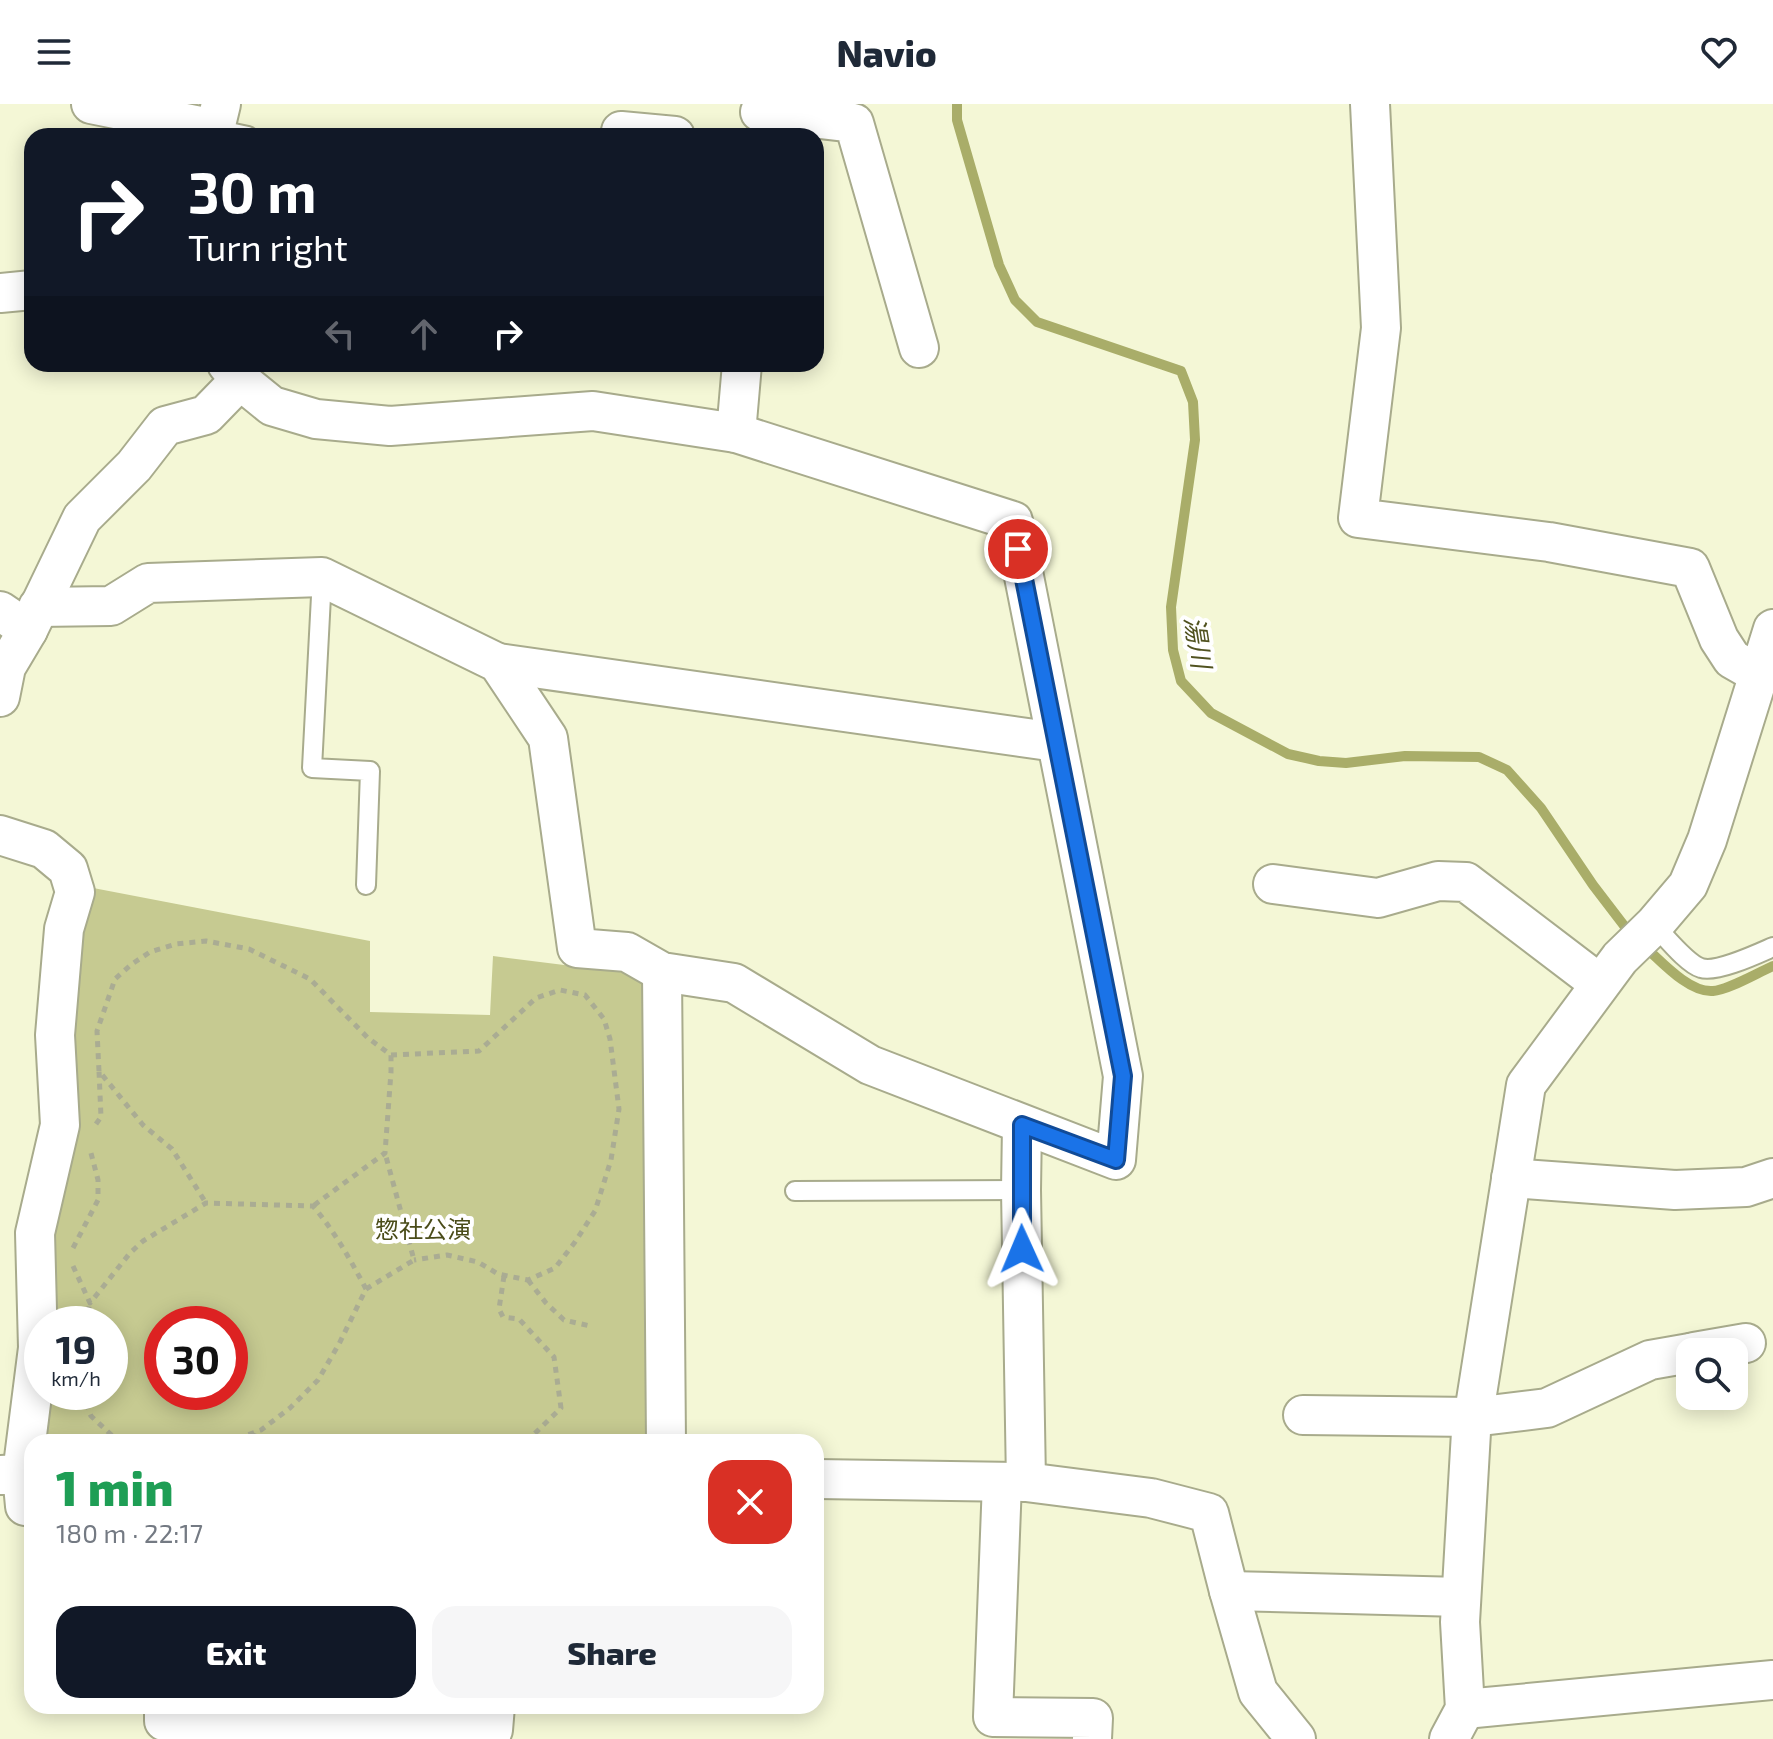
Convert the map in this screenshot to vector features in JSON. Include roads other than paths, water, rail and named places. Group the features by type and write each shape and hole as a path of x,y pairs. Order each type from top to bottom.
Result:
{"street":[{"path":"91,104 228,123"},
{"path":"1370,104 1381,328 1358,518 1549,542 1690,568 1719,639 1732,659 1760,675"},
{"path":"760,117 854,123 919,348"},
{"path":"0,293 24,291"},
{"path":"0,697 22,616 82,518 134,466 165,426 206,415 233,372 272,406 316,419 390,426 593,411 736,433 1013,521 1123,1076 1116,1160 870,1065 734,983 662,972 627,952 577,948 548,738 498,663"},
{"path":"736,433 741,372"},
{"path":"22,616 111,606 148,583 322,577 498,663 1056,742"},
{"path":"1773,629 1707,840 1688,885 1620,958 1526,1085 1473,1417 1461,1597 1457,1724 1773,1680"},
{"path":"0,835 44,849 68,869 75,892 64,929 55,1035 60,1125 35,1233 38,1348 25,1434"},
{"path":"1273,884 1378,898 1438,881 1466,882 1600,984"},
{"path":"662,972 666,1434"},
{"path":"1022,1125 1014,1482 993,1717 1093,1718 1092,1739"},
{"path":"1511,1178 1675,1190 1746,1187 1773,1178"},
{"path":"1303,1415 1473,1417 1547,1408 1650,1360 1676,1355"},
{"path":"18,1485 24,1444"},
{"path":"824,1479 1014,1482 1151,1498 1209,1513 1258,1692 1283,1732"},
{"path":"1229,1591 1461,1597"},
{"path":"164,1714 164,1721 493,1730 494,1714"}],"lane":[{"path":"322,577 312,768 370,771 366,885"},
{"path":"1654,925 1688,960 1701,968 1721,967 1773,947"},
{"path":"795,1191 1021,1190"}],"waterway":[{"name":"湯川","path":"957,104 957,120 999,265 1015,300 1037,322 1181,371 1193,402 1195,440 1171,607 1173,650 1181,681 1211,713 1288,754 1346,763 1405,756 1479,757 1507,770 1541,808 1632,936"},
{"name":"湯川","path":"1644,946 1685,982 1704,990 1726,988 1773,966"}],"park label":[{"name":"惣社公演","path":"423,1228"}]}
